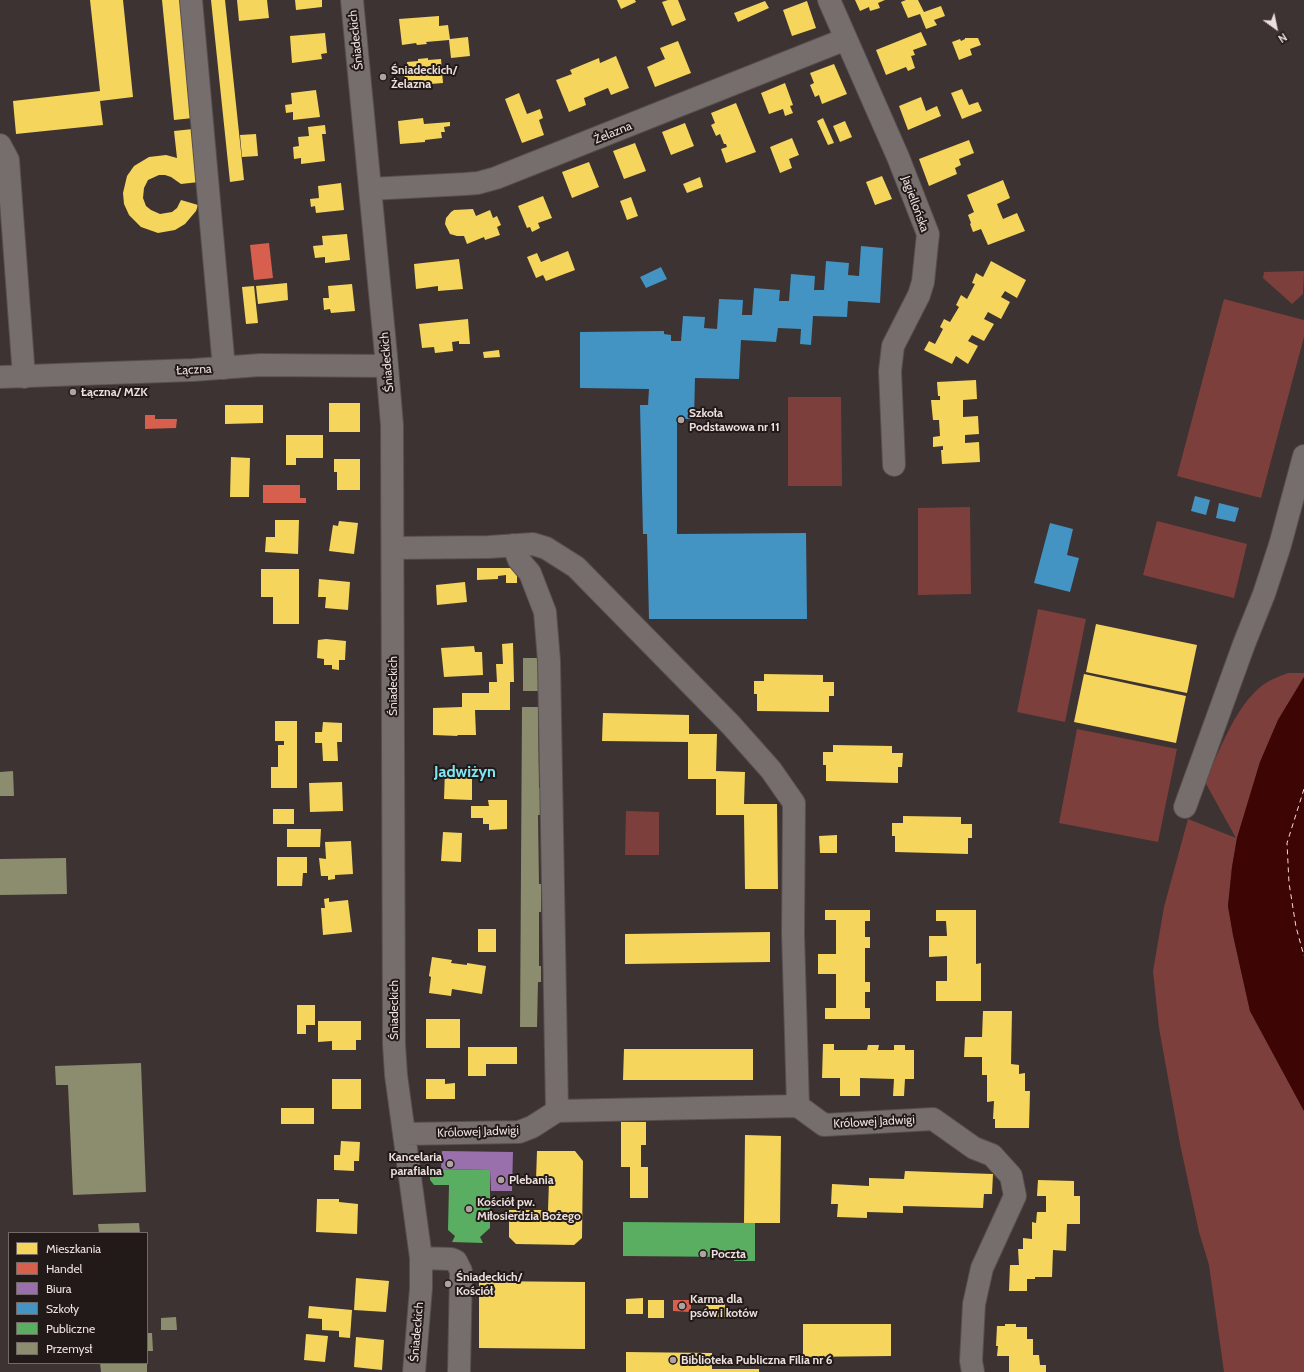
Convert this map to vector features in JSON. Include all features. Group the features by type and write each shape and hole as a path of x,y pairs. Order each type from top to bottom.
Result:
{"street":[{"path":"191,0 224,368"},
{"name":"Śniadeckich","path":"352,0 388,366 392,425 394,1044 396,1075 421,1258 420,1304 414,1372"},
{"name":"Jagiellońska","path":"829,0 898,157 928,234 923,282 919,296 892,346 890,371 894,465"},
{"name":"Żelazna","path":"370,189 478,183 496,178 525,168 846,39"},
{"path":"0,145 8,160 24,376"},
{"name":"Łączna","path":"0,376 224,368 260,365 388,366"},
{"path":"1185,807 1244,644 1264,594 1280,545 1304,456"},
{"path":"393,548 489,547 512,545 533,544 546,548 576,567 731,725 771,770 794,802 793,933 798,1106 557,1111 549,661 545,612 530,573 519,560 512,545"},
{"name":"Królowej Jadwigi","path":"798,1106 824,1125 933,1119 974,1148 992,1155 1011,1176 1015,1196 982,1268 974,1304 971,1361 973,1372"},
{"name":"Królowej Jadwigi","path":"404,1134 519,1132 532,1127 557,1111"},
{"path":"421,1258 452,1258 456,1261 462,1271 459,1372"}],"shaded area":[{"path":"1304,271 1303,294 1292,304 1263,278 1264,272"},
{"path":"1224,299 1304,320 1304,337 1261,498 1177,476"},
{"path":"788,397 841,397 842,486 788,486"},
{"path":"970,507 971,594 918,595 918,508"},
{"path":"1157,521 1247,544 1234,598 1143,575"},
{"path":"1038,609 1086,619 1065,722 1017,712"},
{"path":"1288,673 1304,673 1304,677 1278,720 1260,762 1237,838 1228,906 1250,1011 1304,1111 1304,1372 1224,1372 1209,1265 1199,1232 1180,1144 1159,1028 1153,971 1164,907 1188,819 1236,838 1205,782 1227,733 1249,698 1265,684"},
{"path":"1304,677 1304,1111 1250,1011 1228,906 1237,838 1260,762 1278,720"},
{"path":"1077,729 1177,749 1158,842 1059,823"},
{"path":"626,811 659,812 659,855 625,855"}],"building: Mieszkania":[{"path":"90,0 123,0 133,97 100,101 103,125 16,134 13,101 100,91"},
{"path":"162,0 181,0 193,118 174,120"},
{"path":"211,0 225,0 244,180 230,182"},
{"path":"237,0 267,0 269,18 239,21"},
{"path":"295,0 322,0 322,7 296,10"},
{"path":"617,0 635,0 636,2 621,9"},
{"path":"668,0 678,0 686,20 672,26 662,2"},
{"path":"855,0 885,0 878,3 880,8 870,11 869,7 860,11"},
{"path":"906,0 918,0 924,12 941,6 945,16 934,20 937,25 926,29 920,14 908,18 901,2"},
{"path":"765,1 769,8 738,22 734,13"},
{"path":"807,1 816,28 792,36 783,10"},
{"path":"439,16 439,26 448,25 450,39 468,37 470,56 451,58 449,40 426,42 427,44 417,45 416,43 402,45 399,19"},
{"path":"921,32 927,45 913,50 915,55 911,56 915,68 908,71 906,67 886,75 876,50"},
{"path":"325,33 327,53 321,54 322,59 292,63 290,36"},
{"path":"965,38 978,38 981,45 970,49 972,55 959,60 952,42 960,39 961,41"},
{"path":"678,41 691,73 655,87 647,67 665,59 660,48"},
{"path":"616,56 629,88 611,95 608,88 584,98 586,105 569,112 556,80 572,74 570,70 599,58 600,63"},
{"path":"428,58 428,60 441,59 443,83 406,86 404,72 408,71 407,62"},
{"path":"834,64 847,94 822,104 819,95 815,97 810,85 814,83 810,73"},
{"path":"785,83 793,105 790,106 793,113 785,116 783,109 769,114 761,93"},
{"path":"962,89 969,105 978,102 982,111 962,119 951,93"},
{"path":"316,90 320,117 293,120 293,112 286,113 285,105 292,104 291,93"},
{"path":"519,93 527,114 540,109 543,118 539,120 544,135 522,143 505,99"},
{"path":"921,97 926,111 937,106 941,116 908,130 899,106"},
{"path":"736,103 756,152 726,163 721,149 727,147 726,144 724,144 720,134 716,136 711,125 715,123 711,113"},
{"path":"423,118 424,124 450,122 450,126 444,127 445,132 441,132 442,138 425,140 425,142 400,144 398,121"},
{"path":"823,118 834,143 828,145 817,121"},
{"path":"845,121 852,137 840,142 833,126"},
{"path":"685,123 694,146 671,155 662,132"},
{"path":"325,125 326,134 322,134 325,161 301,164 301,158 294,159 293,147 299,146 298,137 309,136 308,127"},
{"path":"193,129 199,182 181,184 171,177 159,175 148,180 144,188 143,198 146,206 160,214 172,212 177,208 181,200 198,205 196,211 185,224 175,230 158,233 141,227 129,215 124,204 123,193 127,176 134,166 149,157 166,155 177,158 174,131"},
{"path":"256,134 258,156 242,157 240,135"},
{"path":"792,138 799,155 789,159 792,168 780,173 770,147"},
{"path":"969,140 974,153 959,159 961,165 955,168 957,174 929,186 919,159"},
{"path":"635,143 646,171 624,179 613,151"},
{"path":"589,162 599,187 572,198 562,172"},
{"path":"882,176 892,199 875,205 866,182"},
{"path":"700,177 703,187 687,193 683,184"},
{"path":"1003,180 1010,198 997,204 1003,219 1017,213 1025,231 988,245 981,229 973,232 968,215 974,212 967,195"},
{"path":"341,183 344,210 316,213 315,206 311,207 310,199 319,198 318,186"},
{"path":"543,196 552,218 538,223 540,228 532,232 530,227 527,228 518,206"},
{"path":"631,197 638,216 627,220 620,201"},
{"path":"473,209 476,216 490,210 493,218 497,216 501,225 497,227 500,235 485,240 484,237 467,244 464,236 450,234 445,224 446,218 451,212 454,210"},
{"path":"347,234 350,260 325,263 325,257 315,258 313,246 323,245 322,236"},
{"path":"568,251 575,270 546,281 543,275 536,278 527,257 537,253 541,262"},
{"path":"459,259 463,289 438,291 438,286 416,289 414,264"},
{"path":"991,261 1026,280 1017,298 1005,291 1001,297 1010,302 1001,319 988,312 984,319 994,324 984,341 972,335 968,341 978,346 968,364 956,356 952,364 924,350 929,341 935,344 943,329 940,327 944,319 950,322 959,307 956,305 961,295 967,299 975,284 972,283 976,273 983,277"},
{"path":"287,283 288,300 258,304 256,286"},
{"path":"352,284 355,311 331,313 330,309 324,310 323,298 329,298 328,286"},
{"path":"254,286 258,323 246,324 242,287"},
{"path":"468,319 470,344 459,344 459,341 452,342 453,351 435,353 434,347 422,348 419,324"},
{"path":"499,350 500,357 484,358 483,352"},
{"path":"976,380 977,399 963,400 963,417 978,416 979,434 965,435 965,443 979,442 980,462 942,464 941,450 943,450 943,446 933,447 933,437 940,436 939,420 933,420 931,400 940,400 940,396 938,396 937,382"},
{"path":"329,403 360,403 360,432 329,432"},
{"path":"225,405 263,405 263,423 225,424"},
{"path":"286,435 323,435 323,458 296,458 296,465 286,465"},
{"path":"231,457 250,458 249,497 230,497"},
{"path":"334,459 360,459 360,490 337,490 337,472 334,472"},
{"path":"275,520 299,520 298,554 265,552 266,537 275,537"},
{"path":"339,521 358,523 354,554 329,551 333,525 338,526"},
{"path":"477,568 517,568 517,583 506,583 506,575 498,576 498,579 477,580"},
{"path":"261,569 299,569 299,624 273,624 273,597 261,597"},
{"path":"319,579 350,582 348,610 325,608 326,597 318,597"},
{"path":"465,582 467,602 437,605 436,585"},
{"path":"1096,624 1197,645 1187,693 1086,672"},
{"path":"326,639 346,641 345,660 339,660 339,670 332,669 332,665 324,665 324,659 317,658 318,640"},
{"path":"513,643 514,682 510,682 510,710 475,710 476,735 433,735 433,708 462,707 462,693 489,693 489,682 497,682 496,664 503,664 502,644"},
{"path":"474,646 475,652 482,652 483,675 444,677 441,648"},
{"path":"764,674 823,675 823,682 834,682 834,696 829,696 829,712 757,711 757,694 754,694 754,681 764,681"},
{"path":"1084,674 1186,696 1176,743 1074,722"},
{"path":"603,713 689,715 689,734 717,734 716,771 745,772 744,804 777,804 778,889 745,889 744,815 716,815 716,779 688,779 688,742 602,741"},
{"path":"275,721 297,721 297,788 271,788 271,767 278,767 278,745 284,745 284,741 275,741"},
{"path":"323,722 342,723 342,742 337,742 338,761 323,761 322,743 315,743 315,732 322,732"},
{"path":"833,745 892,746 892,753 903,753 902,767 898,767 898,783 826,781 826,765 823,765 823,752 833,752"},
{"path":"445,770 472,771 472,800 444,799"},
{"path":"342,782 343,811 310,812 309,783"},
{"path":"488,800 507,800 507,829 489,830 489,824 483,824 483,818 471,818 471,806 489,806"},
{"path":"273,809 294,809 294,824 273,824"},
{"path":"903,816 961,817 961,824 972,824 972,838 968,838 968,854 895,852 895,836 892,836 892,823 903,823"},
{"path":"287,829 321,829 320,847 287,847"},
{"path":"443,832 462,833 461,862 441,861"},
{"path":"837,835 837,853 820,853 819,836"},
{"path":"351,841 353,874 335,875 335,879 328,880 328,876 321,876 319,858 326,859 325,842"},
{"path":"277,857 307,857 307,873 303,873 302,886 277,886"},
{"path":"329,898 329,902 348,900 352,932 323,935 321,908 325,908 324,899"},
{"path":"825,910 870,910 870,921 865,921 865,937 870,937 870,948 865,948 865,982 870,982 870,992 865,992 865,1008 870,1008 870,1019 825,1019 825,1008 836,1008 836,974 818,974 818,954 836,954 836,920 825,920"},
{"path":"936,910 976,910 976,964 981,963 981,1001 936,1001 936,981 947,981 947,956 929,957 929,936 947,936 946,921 936,921"},
{"path":"478,929 496,929 496,952 478,952"},
{"path":"770,932 770,962 625,964 625,934"},
{"path":"432,957 452,960 451,963 467,965 467,963 486,966 482,994 452,989 451,996 429,993 431,977 429,976"},
{"path":"297,1005 315,1005 315,1025 306,1025 306,1034 297,1034"},
{"path":"983,1011 1012,1011 1011,1064 1019,1065 1019,1074 1025,1073 1025,1091 1030,1091 1029,1128 995,1128 995,1119 993,1119 994,1101 987,1102 987,1075 982,1075 982,1057 964,1057 965,1037 982,1037"},
{"path":"426,1019 460,1019 460,1048 426,1048"},
{"path":"318,1021 361,1021 361,1040 356,1040 356,1050 332,1050 332,1041 318,1042"},
{"path":"823,1044 834,1044 834,1050 867,1050 868,1045 879,1045 878,1050 894,1050 894,1045 905,1045 905,1050 914,1050 914,1079 905,1079 904,1096 893,1096 894,1079 860,1078 860,1096 840,1096 840,1078 822,1078"},
{"path":"468,1047 517,1047 517,1064 486,1064 486,1076 468,1076"},
{"path":"624,1049 753,1049 753,1080 623,1080"},
{"path":"332,1079 361,1079 361,1109 332,1109"},
{"path":"426,1079 445,1079 445,1084 455,1083 455,1099 426,1099"},
{"path":"281,1108 314,1108 314,1124 281,1124"},
{"path":"621,1122 646,1122 646,1145 641,1145 641,1167 648,1167 648,1198 630,1198 630,1167 621,1167"},
{"path":"745,1135 781,1136 780,1223 744,1223"},
{"path":"341,1141 360,1142 359,1161 354,1161 354,1171 334,1170 334,1155 340,1155"},
{"path":"537,1151 575,1151 583,1161 582,1238 574,1245 516,1244 509,1237 509,1210 548,1210 549,1181 536,1180"},
{"path":"905,1171 993,1174 992,1194 984,1194 983,1208 903,1206 903,1213 867,1212 867,1218 837,1217 838,1204 831,1204 832,1184 869,1186 869,1178 904,1179"},
{"path":"1038,1180 1074,1181 1074,1196 1080,1196 1080,1224 1067,1224 1066,1251 1053,1250 1052,1277 1035,1277 1035,1279 1027,1279 1027,1291 1009,1291 1010,1265 1019,1265 1018,1249 1023,1249 1023,1238 1032,1239 1032,1222 1036,1223 1037,1212 1046,1212 1046,1196 1037,1196"},
{"path":"317,1199 339,1199 339,1202 358,1204 357,1234 316,1232"},
{"path":"356,1278 389,1281 386,1312 354,1310"},
{"path":"479,1281 585,1282 585,1349 479,1348"},
{"path":"643,1298 643,1314 626,1314 626,1299"},
{"path":"648,1300 664,1300 664,1318 648,1318"},
{"path":"706,1301 725,1301 725,1317 706,1317"},
{"path":"309,1306 352,1310 350,1338 339,1337 339,1331 322,1330 322,1319 308,1318"},
{"path":"803,1324 891,1324 891,1356 803,1357"},
{"path":"1005,1324 1016,1324 1016,1327 1027,1327 1027,1339 1033,1339 1033,1355 1039,1355 1040,1365 1046,1365 1046,1372 1009,1372 1009,1356 997,1356 998,1346 996,1346 997,1326 1005,1326"},
{"path":"306,1334 328,1336 325,1362 304,1360"},
{"path":"356,1337 384,1340 382,1370 354,1367"},
{"path":"626,1352 712,1353 712,1369 759,1369 759,1372 626,1372"}],"building: Handel":[{"path":"269,243 273,278 254,280 250,245"},
{"path":"145,415 155,415 155,419 177,419 176,428 145,429"},
{"path":"263,485 300,485 300,498 306,498 306,503 263,503"},
{"path":"673,1300 691,1300 691,1312 673,1311"}],"building: Biura":[{"name":"Plebania","path":"442,1151 513,1152 512,1191 491,1191 490,1170 441,1169"}],"building: Szkoły":[{"path":"861,246 883,248 880,303 848,301 847,317 813,316 811,345 800,344 801,329 778,328 776,342 741,340 739,379 695,378 694,419 677,419 677,534 806,533 807,619 649,619 647,534 643,534 640,405 648,405 649,389 580,388 580,332 664,331 664,334 671,335 671,341 681,341 683,316 705,317 704,328 717,329 719,299 743,300 742,315 752,315 754,288 780,290 779,301 789,301 791,274 815,276 814,290 824,290 826,261 849,263 848,275 859,276"},
{"path":"661,267 667,279 646,288 640,277"},
{"path":"1195,496 1210,500 1206,515 1191,511"},
{"path":"1219,503 1239,508 1235,522 1216,518"},
{"path":"1050,523 1073,529 1067,555 1079,558 1070,592 1034,583"}],"building: Publiczne":[{"name":"Kościół pw. Miłosierdzia Bożego","path":"435,1169 490,1170 490,1228 480,1237 483,1243 452,1242 455,1236 448,1230 449,1185 434,1185 430,1180 430,1173"},
{"path":"623,1222 755,1223 755,1261 734,1261 735,1257 623,1256"}],"building: Przemysł":[{"path":"523,658 538,658 538,691 523,691"},
{"path":"522,707 538,707 539,788 541,787 541,815 538,815 539,884 541,884 541,912 539,912 539,966 541,966 541,982 538,982 537,1027 520,1027"},
{"path":"13,771 14,796 0,796 0,772"},
{"path":"66,858 67,894 0,895 0,859"},
{"path":"141,1063 146,1192 73,1195 68,1085 56,1085 55,1066"},
{"path":"139,1223 140,1232 99,1232 98,1224"},
{"path":"176,1317 177,1330 161,1330 161,1318"},
{"path":"148,1333 152,1333 153,1351 148,1351"},
{"path":"100,1364 147,1364 147,1372 101,1372"}],"ferry route":[{"path":"1304,789 1287,843 1289,883 1296,927 1304,956"}],"place":[{"name":"Śniadeckich/ Żelazna","path":"383,77"},
{"name":"Łączna/ MZK","path":"73,392"},
{"name":"Szkoła Podstawowa nr 11","path":"681,420"},
{"name":"Kancelaria parafialna","path":"450,1164"},
{"name":"Plebania","path":"501,1180"},
{"name":"Kościół pw. Miłosierdzia Bożego","path":"469,1209"},
{"name":"Poczta","path":"703,1254"},
{"name":"Śniadeckich/ Kościół","path":"448,1284"},
{"name":"Karma dla psów i kotów","path":"682,1306"},
{"name":"Biblioteka Publiczna Filia nr 6","path":"673,1360"}],"district":[{"name":"Jadwiżyn","path":"465,772"}]}
